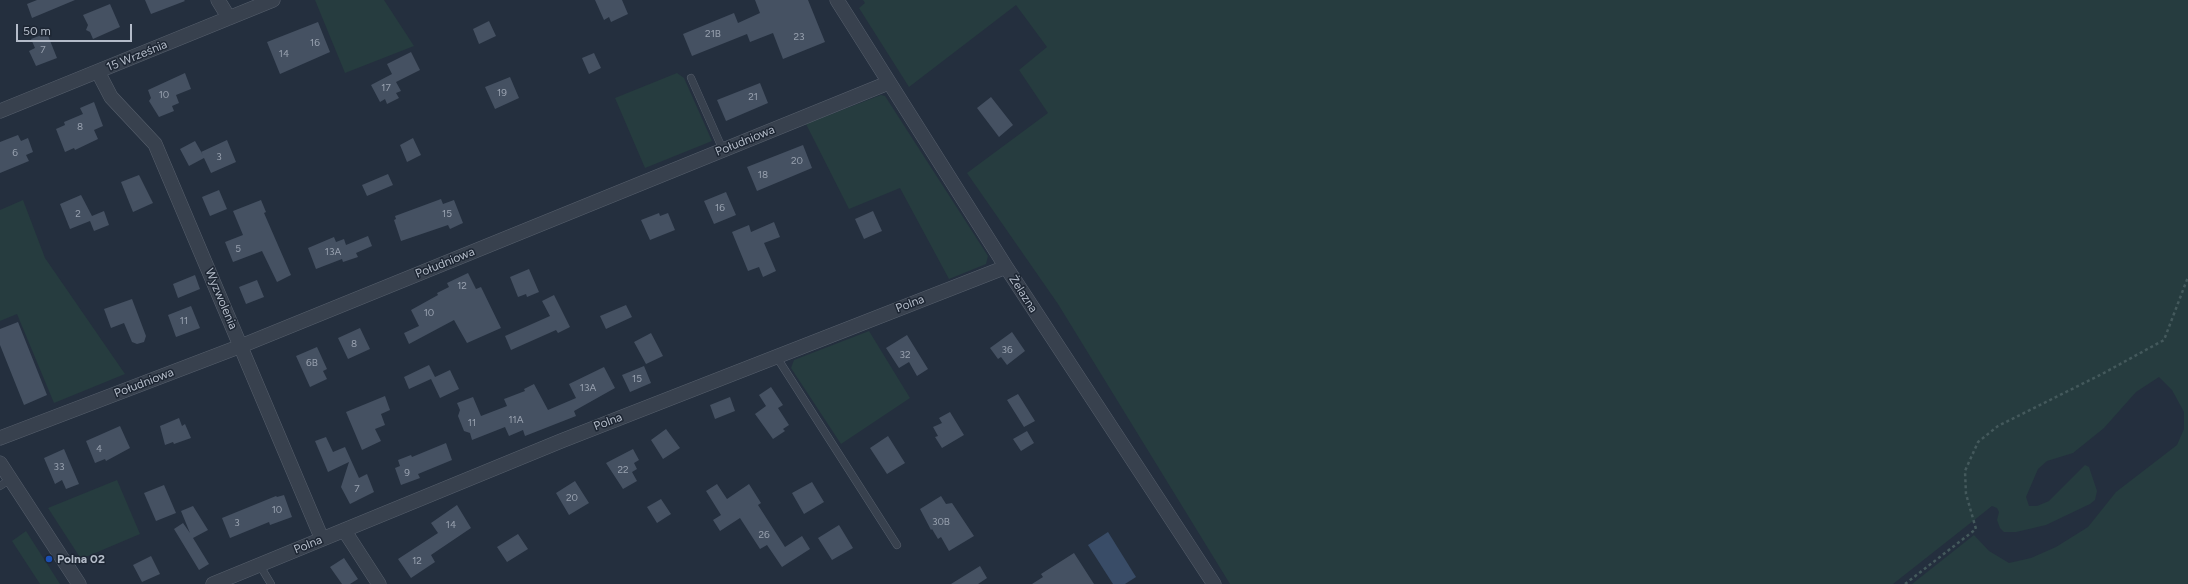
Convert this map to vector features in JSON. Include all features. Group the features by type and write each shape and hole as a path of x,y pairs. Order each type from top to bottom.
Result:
{"street":[{"path":"218,0 229,18"},
{"name":"15 Września","path":"0,111 273,0"},
{"name":"Żelazna","path":"837,0 888,83 1006,267 1214,584"},
{"name":"Wyzwolenia","path":"98,72 111,97 155,144 322,539"},
{"name":"Południowa","path":"0,438 241,346 888,83"},
{"name":"Polna","path":"213,584 554,444 1006,267"},
{"path":"0,463 5,482 79,584"},
{"path":"344,530 379,584"}],"lane":[{"path":"691,78 722,150"},
{"path":"776,356 897,545"},
{"path":"259,564 271,584"}],"path":[{"path":"1905,584 1976,529 1966,494 1965,471 1978,442 1998,426 2102,374 2164,340 2188,277"}],"green space":[{"path":"315,0 384,0 414,46 345,73"},
{"path":"863,0 2188,0 2188,584 1912,584 1974,535 1989,551 2009,563 2031,558 2056,547 2088,527 2116,492 2177,445 2184,429 2184,412 2172,390 2159,377 2136,392 2104,428 2073,453 2047,461 2038,469 2026,497 2029,506 2037,506 2049,501 2085,465 2089,467 2097,491 2095,500 2090,504 2046,525 2016,532 2004,532 2000,528 1997,520 1999,512 1997,508 1992,506 1893,584 1230,584 1058,304 967,173 1048,113 1019,70 1047,47 1016,5 909,87 859,8 865,3"},
{"path":"677,73 684,78 712,141 645,168 615,98"},
{"path":"881,95 885,96 988,256 986,264 949,279 900,188 849,209 806,124"},
{"path":"23,200 45,258 125,374 54,403 17,314 0,321 0,210"},
{"path":"869,331 910,398 841,444 791,368 794,360"},
{"path":"117,480 140,534 81,559 48,508"},
{"path":"26,531 60,584 40,584 12,541"}],"water":[{"path":"1108,532 1136,577 1125,584 1113,584 1088,545"}],"building":[{"path":"37,0 75,0 32,18 27,4"},
{"path":"145,0 184,0 185,1 151,14"},
{"path":"595,0 622,0 628,14 611,22 609,17 604,20"},
{"path":"755,0 808,0 825,42 783,59 773,33 750,42 747,34 692,56 683,34 734,13 738,23 760,13"},
{"path":"110,4 120,27 93,39 90,32 86,30 88,25 83,15"},
{"path":"489,21 496,36 479,44 473,29"},
{"path":"318,22 330,52 280,74 267,42"},
{"path":"47,33 57,58 36,66 29,51 35,48 31,39"},
{"path":"411,52 420,70 396,82 401,91 396,93 399,98 387,104 385,99 380,102 371,85 392,74 387,64"},
{"path":"594,53 601,68 589,74 582,58"},
{"path":"185,73 191,89 176,95 179,103 172,106 174,111 159,117 149,101 151,98 148,90"},
{"path":"510,77 519,98 495,109 485,87"},
{"path":"760,83 768,103 726,121 717,100"},
{"path":"991,97 1013,125 999,137 977,108"},
{"path":"94,102 103,126 94,130 98,139 75,150 74,148 65,152 56,129 65,125 64,122 83,114 80,108"},
{"path":"18,135 21,141 28,138 33,152 26,155 29,161 0,173 0,142"},
{"path":"413,138 421,155 407,162 400,145"},
{"path":"227,140 236,162 211,173 204,158 189,166 180,149 195,141 201,152"},
{"path":"803,145 812,168 757,191 747,167"},
{"path":"388,174 393,185 367,196 362,185"},
{"path":"139,175 153,203 133,212 121,182"},
{"path":"219,190 227,209 210,216 202,197"},
{"path":"726,192 736,215 714,224 704,201"},
{"path":"81,195 92,216 104,211 109,225 94,231 90,221 70,229 60,204"},
{"path":"441,199 443,204 454,200 463,223 450,229 448,225 401,241 394,220 396,219 395,216"},
{"path":"261,200 266,212 264,213 291,275 277,282 262,251 233,262 225,242 243,235 233,211"},
{"path":"873,211 882,231 864,239 855,219"},
{"path":"659,213 660,216 668,213 675,230 650,240 641,220"},
{"path":"774,222 780,237 764,243 776,271 763,277 759,267 748,271 732,232 749,225 751,232"},
{"path":"368,236 372,246 356,253 358,257 343,262 342,259 316,269 308,248 334,237 336,242 344,239 346,245"},
{"path":"529,269 539,292 527,297 526,294 518,297 510,277"},
{"path":"468,273 476,289 481,287 501,328 467,343 454,320 409,344 404,333 419,326 411,310 449,287 447,283"},
{"path":"195,275 200,289 178,298 173,284"},
{"path":"257,280 264,297 246,304 239,287"},
{"path":"554,295 570,327 558,333 556,330 511,350 505,336 550,316 542,301"},
{"path":"132,299 146,336 144,342 137,344 132,342 124,323 111,328 104,309"},
{"path":"626,305 632,317 606,329 600,316"},
{"path":"191,306 200,328 176,337 168,315"},
{"path":"18,322 47,395 24,405 0,345 0,329"},
{"path":"360,328 370,349 348,359 338,338"},
{"path":"1012,332 1025,351 1007,365 1001,357 998,359 990,348"},
{"path":"651,333 663,356 646,364 634,342"},
{"path":"907,335 928,369 917,376 909,362 899,368 886,348"},
{"path":"317,347 327,369 323,371 327,379 310,387 296,356"},
{"path":"429,365 435,377 450,370 459,389 440,398 431,379 409,389 404,377"},
{"path":"644,366 651,383 630,392 622,375"},
{"path":"604,367 615,388 574,411 576,416 525,436 523,430 509,436 505,427 472,440 470,433 464,431 458,416 460,410 457,403 473,397 481,416 507,406 504,399 525,391 524,389 534,384 548,410 576,398 569,384"},
{"path":"771,387 783,405 778,408 789,425 783,429 785,431 773,439 755,414 766,406 759,395"},
{"path":"1018,394 1035,421 1024,427 1007,400"},
{"path":"385,396 390,410 381,414 385,425 375,429 381,441 362,450 346,412"},
{"path":"730,397 735,411 715,419 710,405"},
{"path":"950,412 964,435 942,448 935,437 938,436 933,427 942,423 939,418"},
{"path":"179,418 182,426 185,424 191,438 174,444 173,442 165,445 160,426"},
{"path":"120,426 130,448 106,461 105,459 95,463 86,441"},
{"path":"666,429 680,448 663,459 651,440"},
{"path":"1027,431 1034,443 1021,451 1013,439"},
{"path":"888,436 905,463 887,474 870,448"},
{"path":"326,437 333,452 345,447 359,478 367,474 374,492 350,504 341,487 349,462 328,472 315,441"},
{"path":"446,443 452,460 418,474 420,478 401,485 395,468 400,466 398,460 411,455 412,457"},
{"path":"64,449 79,484 66,489 62,480 55,484 44,458"},
{"path":"633,449 639,460 634,463 637,469 632,472 637,481 623,489 606,463"},
{"path":"575,481 589,503 569,515 556,493"},
{"path":"812,482 824,502 804,514 792,493"},
{"path":"717,484 727,499 749,484 761,503 758,505 785,547 802,536 810,549 782,567 767,545 760,549 740,518 720,531 713,520 721,515 706,491"},
{"path":"164,485 176,513 156,521 144,493"},
{"path":"284,495 292,517 270,525 269,522 230,538 222,518 276,496"},
{"path":"941,496 946,504 952,503 974,536 949,551 941,537 938,539 932,529 931,530 920,509"},
{"path":"661,499 671,514 657,523 647,507"},
{"path":"457,505 471,528 431,555 435,562 411,578 398,559 438,533 431,523"},
{"path":"193,506 208,530 193,538 209,564 199,570 174,529 183,523 190,533 181,511"},
{"path":"839,525 853,548 832,560 818,538"},
{"path":"518,534 528,549 507,562 497,547"},
{"path":"1074,553 1094,584 1032,584 1043,577 1041,574"},
{"path":"151,556 160,574 142,582 133,565"},
{"path":"344,558 358,579 350,584 342,584 330,567"},
{"path":"980,566 987,578 978,584 951,584"}],"place":[{"name":"Polna 02","path":"49,559"}]}
